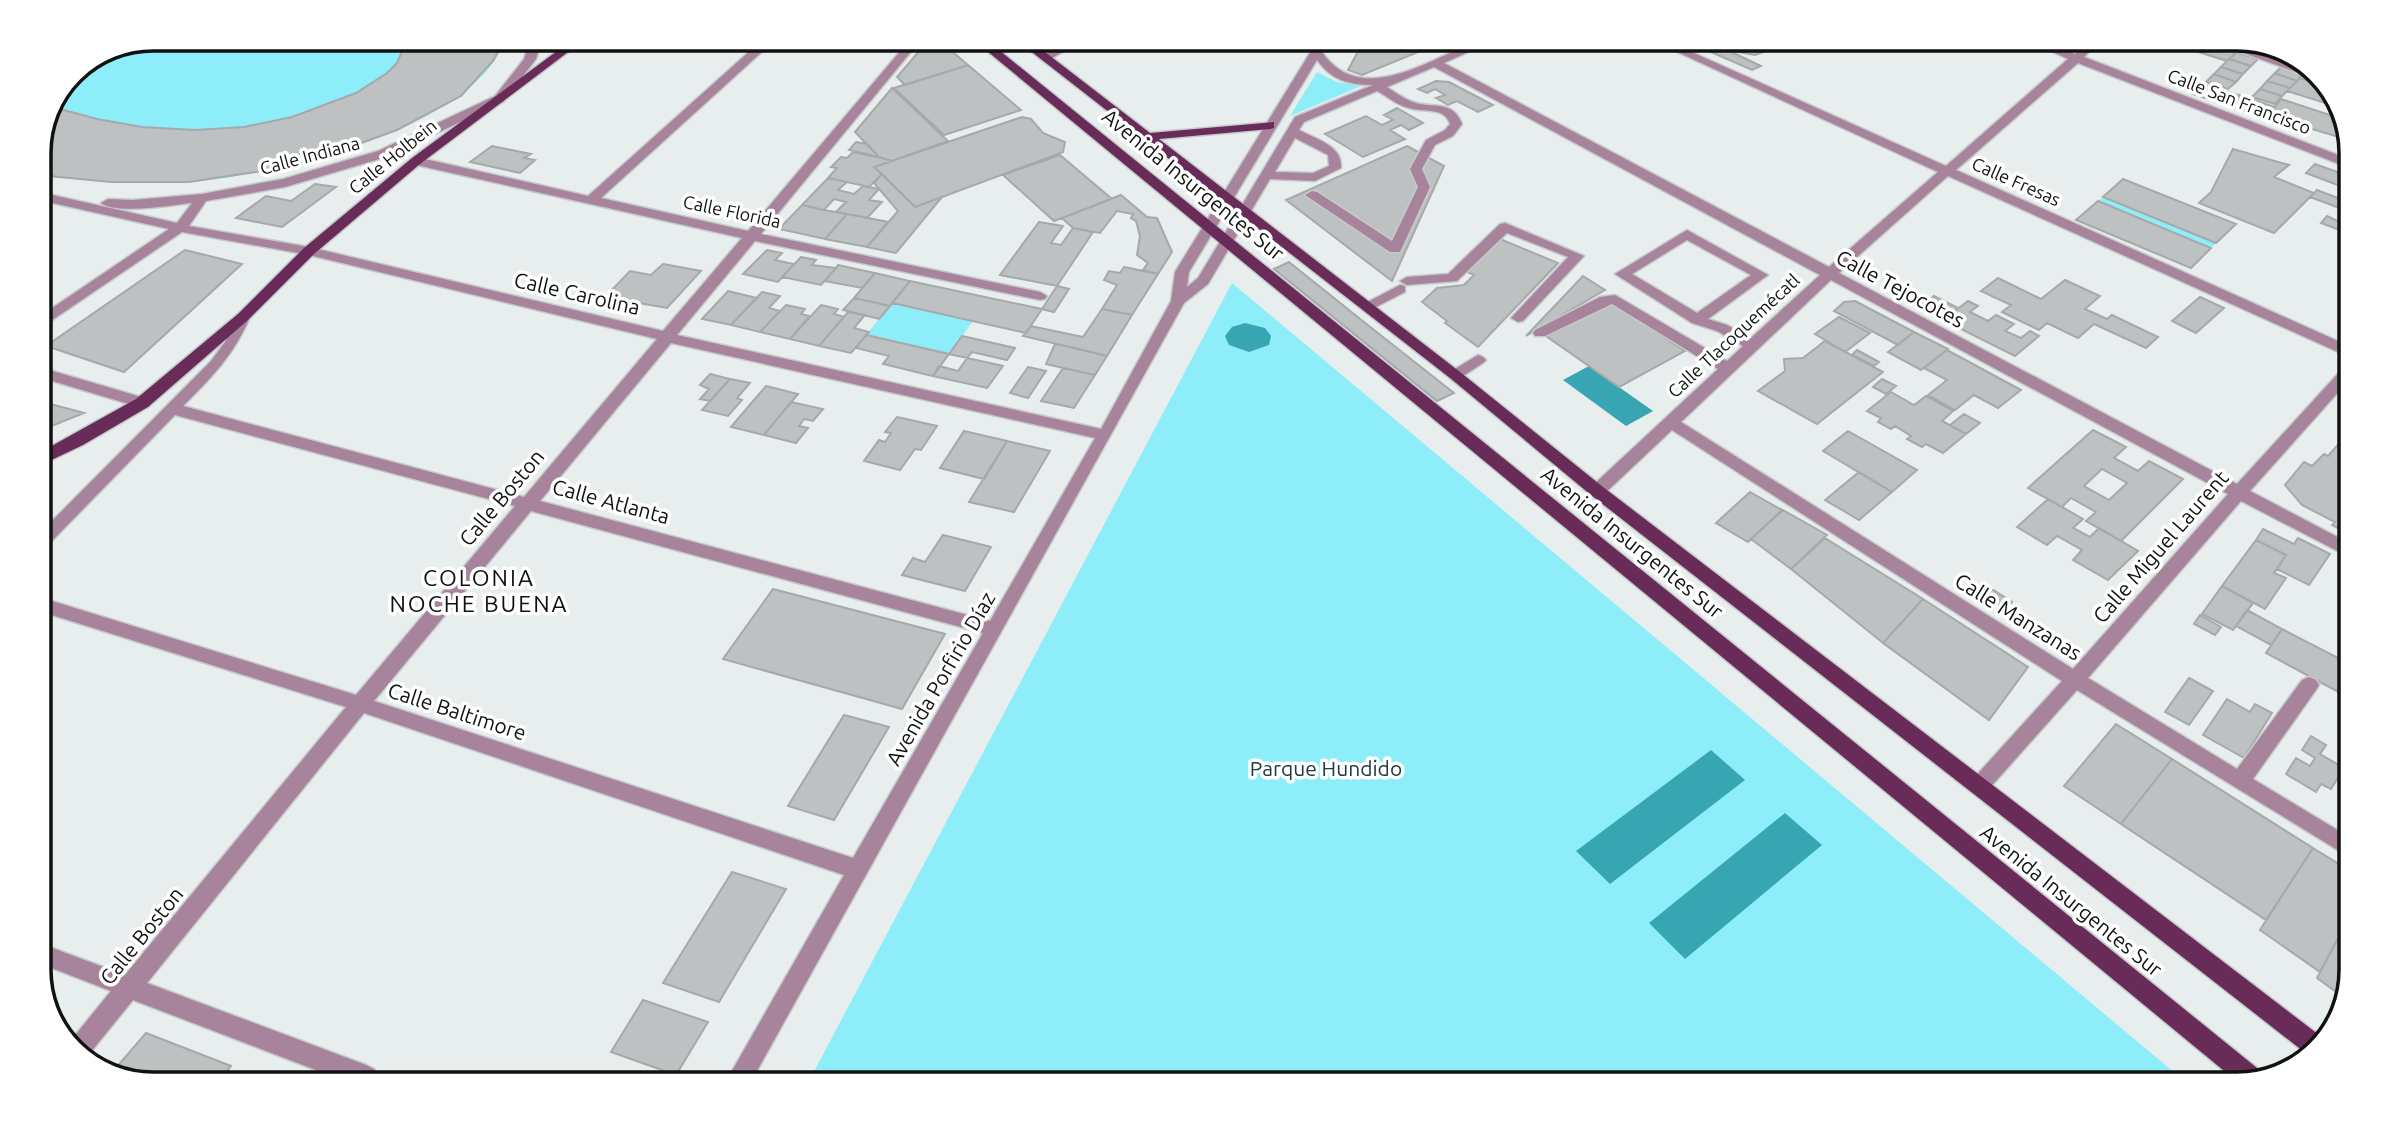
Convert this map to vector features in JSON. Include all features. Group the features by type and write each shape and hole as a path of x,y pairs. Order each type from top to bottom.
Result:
{"main road":[{"name":"Calle Holbein","path":"51,454 142,403 243,317 309,251 416,162 564,51"},
{"name":"Avenida Insurgentes Sur","path":"993,51 2244,1071"},
{"name":"Avenida Insurgentes Sur","path":"1036,51 1455,375 1597,491 2309,1042"},
{"path":"1146,137 1270,125"}],"street":[{"name":"Calle Indiana","path":"51,198 133,204 202,198 285,183 382,154 499,99 530,59 533,51"},
{"path":"590,201 757,51"},
{"name":"Calle Boston","path":"83,1044 360,704 906,51"},
{"path":"1045,58 1058,51"},
{"name":"Avenida Porfirio Díaz","path":"743,1072 1105,435 1178,300 1182,272 1270,125 1318,51"},
{"path":"1321,51 1327,69 1349,80 1364,82 1398,79"},
{"path":"1265,175 1315,177 1335,168 1337,163 1333,153 1295,126 1463,51"},
{"name":"Calle Fresas","path":"1680,51 2339,347"},
{"name":"Calle San Francisco","path":"2057,51 2339,159"},
{"name":"Calle Tlacoquemécatl","path":"1597,491 1828,275 2084,51"},
{"path":"2249,52 2291,66"},
{"name":"Calle Tejocotes","path":"1435,63 2339,546"},
{"path":"1312,195 1395,249 1424,187 1416,169 1430,143 1450,133 1457,124 1456,119 1446,111 1431,106 1413,106 1378,87"},
{"name":"Avenida Porfirio Díaz","path":"1178,300 1203,281 1295,126"},
{"name":"Calle Florida","path":"416,162 1040,296"},
{"path":"51,316 180,228 202,198"},
{"name":"Calle Carolina","path":"51,200 180,228 309,251 667,337 1105,435"},
{"path":"1367,306 1403,285 1452,278 1505,226 1577,256 1518,318"},
{"path":"1697,320 1761,275 1687,234 1622,274 1697,320 1722,328 1752,345"},
{"path":"1540,333 1605,300 1615,299 1728,369"},
{"name":"Calle Holbein","path":"51,532 174,409 224,354 243,317"},
{"path":"1455,375 1478,360"},
{"path":"51,376 142,403"},
{"name":"Calle Miguel Laurent","path":"1980,785 2077,681 2237,492 2339,381"},
{"name":"Calle Atlanta","path":"174,409 995,629"},
{"name":"Calle Manzanas","path":"1670,422 2077,681 2339,842"},
{"name":"Calle Baltimore","path":"51,608 360,704 859,870"},
{"path":"2240,781 2309,684"},
{"path":"51,957 353,1072"}],"green space":[{"path":"498,51 486,71 454,99 413,123 317,158 268,170 187,182 51,176 51,146 54,126 61,108 81,81 96,68 133,53"},
{"path":"1317,72 1337,82 1361,86 1290,116"},
{"path":"2103,197 2216,243 2211,248 2098,201"},
{"name":"Parque Hundido","path":"1232,283 2174,1072 814,1072"},
{"path":"892,303 973,321 949,354 866,335"}],"shaded area":[{"path":"1245,323 1265,328 1271,336 1269,345 1249,352 1229,345 1225,336 1232,327"},
{"path":"1589,366 1653,411 1626,426 1563,380"},
{"path":"1711,750 1745,780 1610,884 1576,851"},
{"path":"1785,813 1822,845 1685,959 1649,923"}],"building":[{"path":"402,51 499,51 461,96 397,130 317,159 275,169 189,182 111,182 51,176 51,146 54,126 61,109 142,127 195,130 244,127 292,117 356,93 387,73 397,63"},
{"path":"919,51 952,51 968,65 905,85 897,77"},
{"path":"1358,51 1421,51 1362,75 1348,70"},
{"path":"1709,51 1729,51 1761,66 1752,70"},
{"path":"1733,51 1766,51 1755,55"},
{"path":"2196,51 2237,52 2227,61"},
{"path":"2237,52 2258,59 2251,66 2229,59"},
{"path":"2229,59 2251,66 2243,74 2221,67"},
{"path":"968,65 1021,110 944,135 894,88"},
{"path":"2282,66 2302,75 2297,81 2275,73"},
{"path":"2221,67 2243,74 2236,82 2214,74"},
{"path":"2275,73 2297,81 2290,88 2267,81"},
{"path":"2214,74 2236,82 2228,89 2206,82"},
{"path":"2300,78 2309,81 2327,103 2287,91"},
{"path":"1436,81 1449,82 1493,105 1478,112 1457,101 1448,105 1436,98 1445,95 1435,89 1427,93 1418,89"},
{"path":"2267,81 2290,88 2282,96 2260,89"},
{"path":"2202,84 2239,95 2230,106 2193,94"},
{"path":"892,88 948,141 892,161 879,157 855,132"},
{"path":"2260,89 2282,96 2275,104 2252,97"},
{"path":"2239,95 2275,107 2267,118 2230,106"},
{"path":"2281,99 2332,116 2338,137 2268,116"},
{"path":"1397,108 1423,123 1409,130 1401,125 1390,130 1405,139 1363,157 1325,134 1366,116 1382,125 1393,120 1384,115"},
{"path":"1022,117 1031,119 1043,133 1065,142 1063,152 915,207 874,167"},
{"path":"856,142 867,144 879,157 849,150"},
{"path":"492,146 531,154 524,158 535,160 520,173 470,162"},
{"path":"1407,146 1444,166 1392,281 1286,200"},
{"path":"2233,149 2289,165 2274,177 2314,193 2274,233 2199,203 2211,192"},
{"path":"853,152 892,161 874,167 882,174 869,187 828,178 837,168 831,167 841,157 847,158"},
{"path":"1060,155 1112,199 1054,221 1003,175"},
{"path":"2315,164 2339,173 2339,185 2306,173"},
{"path":"882,174 915,207 942,197 896,253 867,247 898,211 874,183"},
{"path":"828,178 847,182 838,190 854,194 863,186 879,189 869,200 882,202 867,218 836,212 846,202 834,199 824,210 802,205"},
{"path":"2123,179 2236,224 2216,243 2103,197"},
{"path":"315,184 336,187 282,227 236,218 266,196 291,201"},
{"path":"2317,190 2339,198 2339,208 2310,197"},
{"path":"1121,195 1147,217 1157,218 1172,252 1158,274 1143,270 1148,263 1137,255 1140,236 1136,221 1131,218 1133,214 1117,211 1100,233 1073,228 1062,218"},
{"path":"2098,201 2211,248 2191,268 2076,220"},
{"path":"802,205 847,214 825,239 779,229"},
{"path":"847,214 888,222 867,247 825,239"},
{"path":"2327,216 2339,222 2339,230 2321,223"},
{"path":"1039,222 1063,226 1051,243 1061,245 1073,228 1093,232 1057,286 1000,275"},
{"path":"1500,239 1558,263 1478,347 1422,302 1437,288 1464,285 1474,275 1467,272"},
{"path":"185,250 242,264 124,372 51,348 51,343"},
{"path":"767,250 782,253 775,260 794,264 778,282 743,274"},
{"path":"801,257 816,260 812,265 836,268 821,285 782,277"},
{"path":"1289,262 1454,393 1437,401 1274,269"},
{"path":"663,264 701,271 667,308 605,297 630,271 651,275"},
{"path":"838,265 875,273 862,288 825,281"},
{"path":"1124,267 1158,274 1132,315 1102,309 1117,285 1104,280 1109,271 1120,273"},
{"path":"875,273 910,281 890,306 854,298"},
{"path":"1583,276 1605,290 1526,336"},
{"path":"1998,278 2041,299 2065,280 2100,296 2085,309 2107,319 2112,315 2158,337 2146,348 2094,324 2078,338 2047,323 2039,330 2002,312 2011,305 1981,291"},
{"path":"910,281 1042,309 1026,333 892,303"},
{"path":"1057,286 1069,289 1054,312 1042,309"},
{"path":"728,291 757,298 731,325 702,319"},
{"path":"762,292 780,296 769,308 780,311 760,332 731,325"},
{"path":"1915,293 1930,300 1934,296 1958,308 1943,320 1919,307 1924,304 1910,297"},
{"path":"2200,297 2224,308 2196,333 2172,321"},
{"path":"854,298 890,306 879,319 843,310"},
{"path":"1855,301 1914,332 1898,345 1834,311 1844,302"},
{"path":"1968,301 1978,306 1970,312 1988,321 1996,315 2014,324 2005,331 2021,338 2030,331 2039,336 2015,356 1943,320"},
{"path":"1611,302 1685,351 1619,387 1546,336"},
{"path":"786,305 805,309 801,314 810,316 790,339 760,332"},
{"path":"821,305 838,309 834,314 844,317 819,346 790,339"},
{"path":"1102,309 1132,315 1107,356 1023,336 1031,326 1083,337"},
{"path":"848,312 865,315 854,328 869,332 851,353 819,346"},
{"path":"1839,317 1870,333 1845,352 1815,334"},
{"path":"1914,332 1948,349 1921,370 1888,352"},
{"path":"866,335 949,354 933,376 883,364 889,356 856,348"},
{"path":"962,336 1015,348 1007,360 972,352 967,358 949,354"},
{"path":"1825,341 1883,372 1817,424 1758,391 1785,371 1784,359 1803,358"},
{"path":"1055,344 1107,356 1095,375 1046,364"},
{"path":"1857,350 1879,362 1874,366 1852,355"},
{"path":"1947,350 2021,390 1998,408 1974,395 1955,410 1928,395 1947,380 1924,368"},
{"path":"967,358 1003,366 987,388 933,376 939,366 958,371"},
{"path":"1028,367 1046,371 1028,398 1010,393"},
{"path":"1063,368 1095,375 1074,408 1041,401"},
{"path":"710,374 730,379 710,401 700,399 709,389 700,385"},
{"path":"730,379 750,383 737,398 742,400 728,416 702,410"},
{"path":"1882,379 1896,386 1886,394 1873,387"},
{"path":"766,386 798,394 764,435 731,427"},
{"path":"1891,392 1914,405 1926,396 1953,411 1942,421 1966,434 1943,453 1926,444 1922,447 1907,439 1911,436 1895,426 1891,429 1878,422 1881,418 1867,411"},
{"path":"791,402 823,409 813,421 804,419 799,426 808,428 796,443 764,435"},
{"path":"51,404 84,413 51,426"},
{"path":"1964,414 1980,423 1966,434 1950,425"},
{"path":"897,417 937,426 921,450 915,449 900,470 864,461 879,440 885,442 891,433 885,432"},
{"path":"2093,430 2126,447 2114,458 2138,471 2149,461 2183,479 2121,541 2086,521 2096,512 2071,498 2062,507 2028,488","holes":["2102,469 2127,483 2109,500 2084,486"]},
{"path":"964,431 1007,441 984,479 940,468"},
{"path":"1848,431 1917,470 1892,492 1823,451"},
{"path":"1007,441 1050,451 1014,512 969,502"},
{"path":"2339,444 2339,529 2332,525 2335,522 2302,505 2285,485 2304,462 2312,466 2324,454 2328,456"},
{"path":"1859,472 1892,492 1859,520 1825,500"},
{"path":"1750,492 1782,510 1748,542 1716,523"},
{"path":"2048,499 2083,519 2073,528 2090,537 2099,528 2138,551 2108,580 2073,560 2082,550 2057,536 2047,545 2017,527"},
{"path":"1783,510 1827,535 1791,569 1751,539"},
{"path":"2263,529 2294,544 2298,538 2330,554 2309,585 2277,569 2286,555 2256,540"},
{"path":"943,535 991,547 965,591 902,575 913,558 925,562"},
{"path":"1825,538 1923,599 1883,643 1791,569"},
{"path":"2256,540 2286,555 2274,573 2286,578 2265,609 2222,586"},
{"path":"2222,586 2253,603 2233,630 2202,614"},
{"path":"773,589 945,634 902,709 723,659"},
{"path":"1992,589 2012,602 2005,609 1985,596"},
{"path":"1923,599 2028,667 1989,720 1883,643"},
{"path":"2247,610 2282,629 2271,645 2236,626"},
{"path":"2200,615 2221,627 2215,635 2194,624"},
{"path":"2282,629 2339,658 2339,692 2266,653"},
{"path":"2189,678 2213,691 2189,725 2165,712"},
{"path":"2227,699 2250,712 2255,704 2272,713 2244,758 2203,735"},
{"path":"844,715 889,727 834,820 788,806"},
{"path":"2116,724 2172,759 2121,824 2064,786"},
{"path":"2311,736 2326,745 2320,754 2339,765 2339,776 2331,789 2321,784 2316,792 2286,774 2296,758 2310,766 2315,758 2302,750"},
{"path":"2172,759 2313,848 2266,920 2121,824"},
{"path":"2313,848 2339,864 2339,936 2320,972 2260,930"},
{"path":"732,872 786,889 719,1002 663,983"},
{"path":"2339,937 2336,992 2317,978"},
{"path":"643,1000 708,1022 678,1072 668,1072 611,1052"},
{"path":"146,1033 231,1066 226,1072 153,1072 118,1065"}],"district":[{"name":"COLONIA NOCHE BUENA","path":"479,591"}]}
